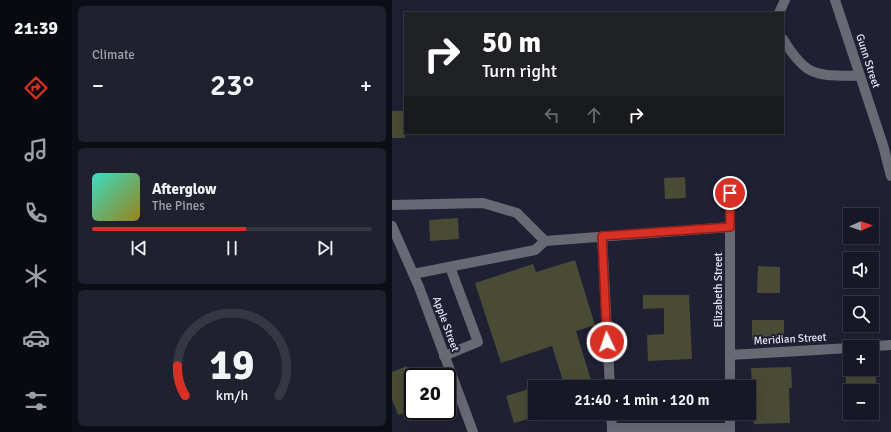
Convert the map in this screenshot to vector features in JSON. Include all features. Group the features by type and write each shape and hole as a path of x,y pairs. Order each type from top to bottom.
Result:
{"street":[{"path":"779,12 785,0"},
{"name":"Gunn Street","path":"835,0 883,145 891,176"},
{"path":"784,40 795,57 810,71 821,75 860,76"},
{"name":"Elizabeth Street","path":"730,193 730,380"},
{"path":"392,205 483,203 517,213 545,241"},
{"name":"Apple Street","path":"392,226 413,274 472,432"},
{"path":"413,274 535,250 545,241 730,227"},
{"path":"602,236 610,380"},
{"path":"444,356 478,342 450,267"},
{"path":"879,346 891,345"},
{"name":"Meridian Street","path":"730,355 843,348"},
{"path":"611,420 612,430 730,430"}],"building":[{"path":"392,111 404,111 405,138 392,138"},
{"path":"685,177 686,198 665,199 664,178"},
{"path":"458,218 459,239 430,241 429,220"},
{"path":"575,260 595,325 576,331 591,380 563,380 552,346 501,363 475,283 533,264 536,272"},
{"path":"758,266 780,267 780,293 757,293"},
{"path":"643,295 689,295 692,359 648,361 647,335 664,334 664,308 643,309"},
{"path":"752,320 784,320 784,340 752,340"},
{"path":"407,366 408,368 404,368 404,413 398,415 392,400 392,372"},
{"path":"791,367 792,388 789,388 790,423 754,424 754,420 756,420 756,380 752,380 751,368"},
{"path":"846,376 875,376 876,383 846,384"},
{"path":"528,389 528,419 514,423 506,396"}],"route":[{"path":"607,342 602,236 730,227 730,193"}]}
